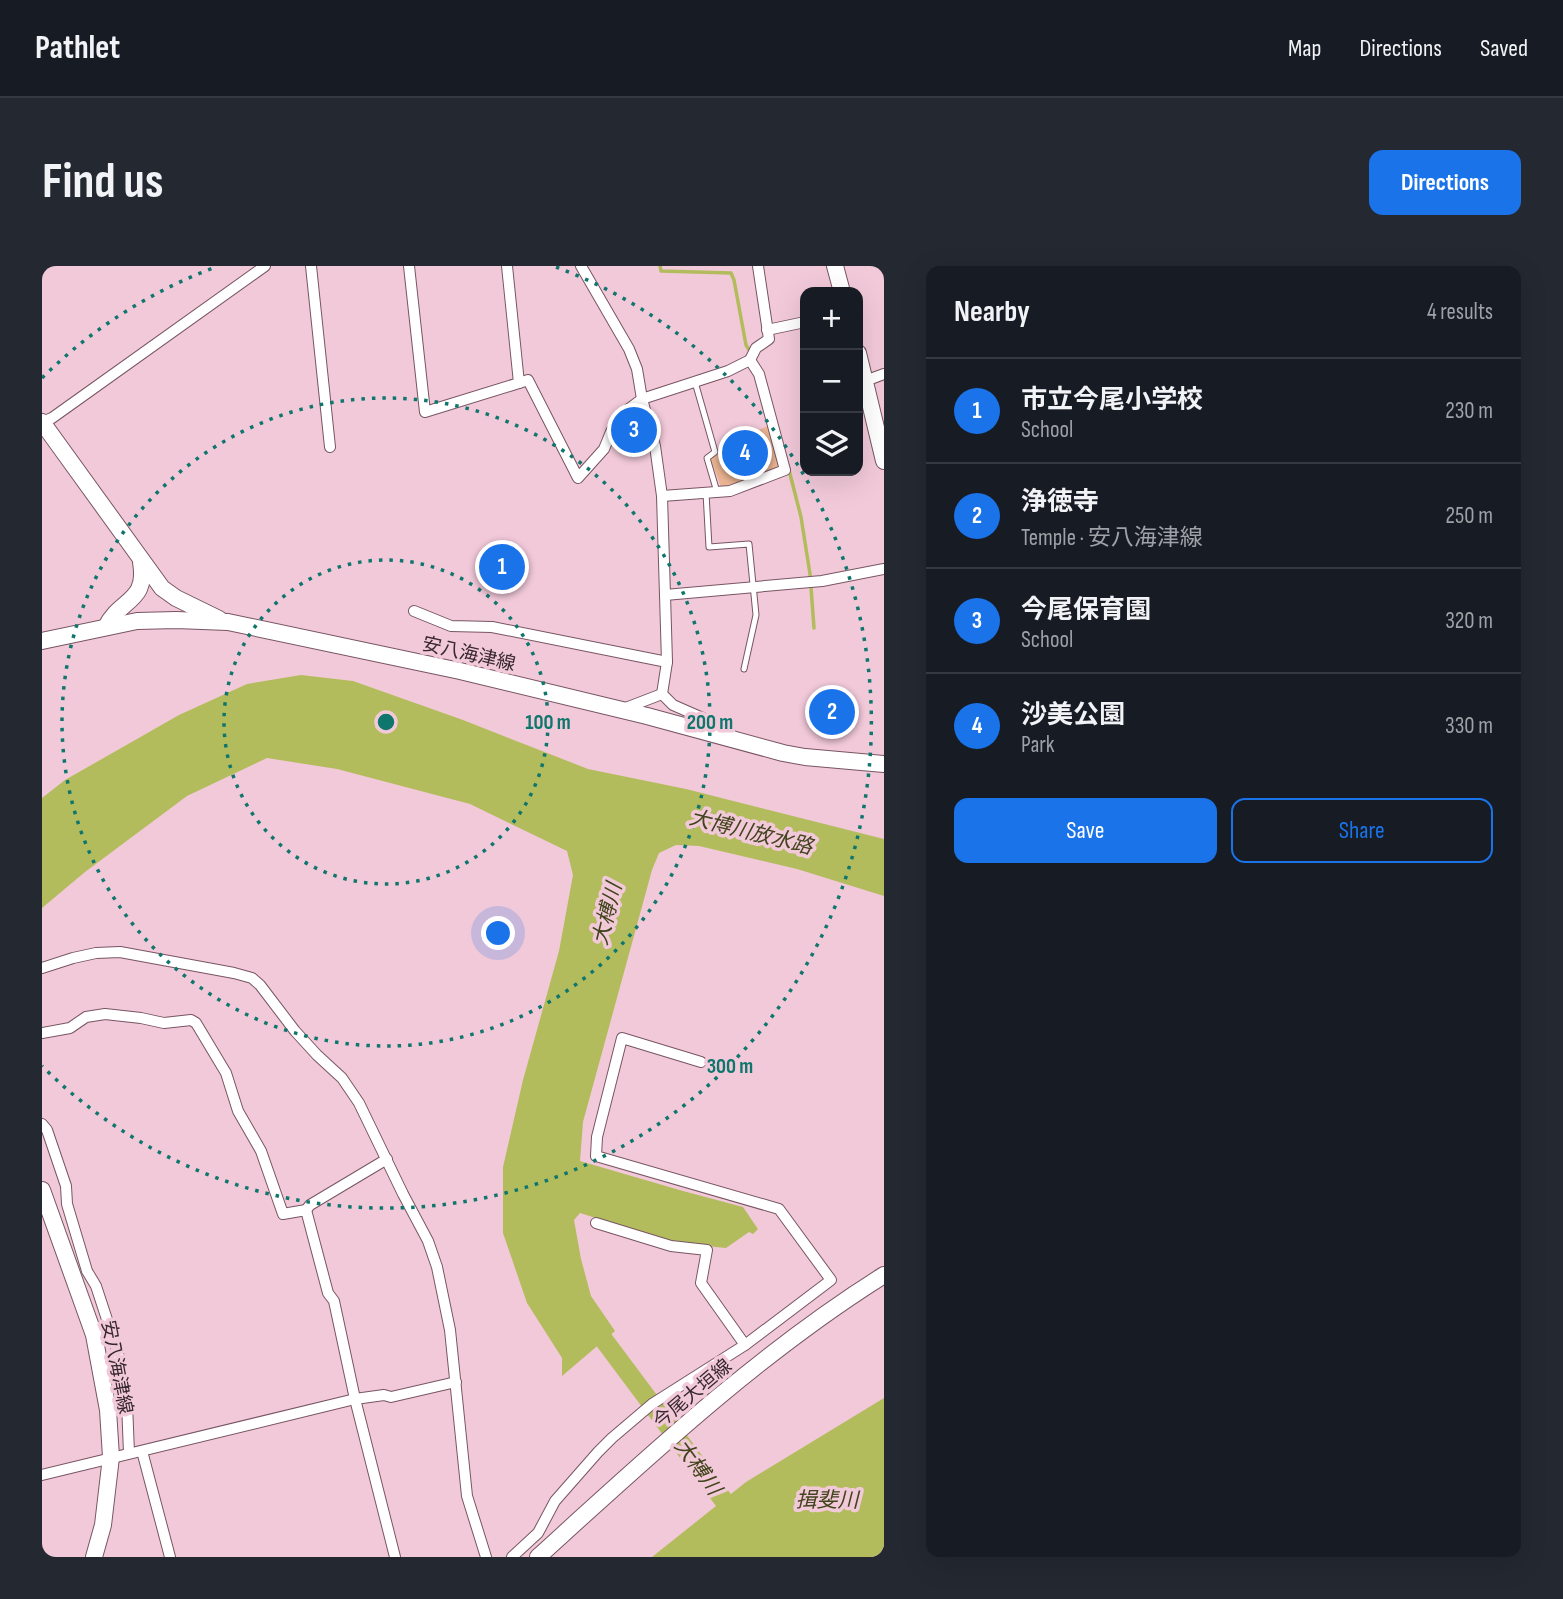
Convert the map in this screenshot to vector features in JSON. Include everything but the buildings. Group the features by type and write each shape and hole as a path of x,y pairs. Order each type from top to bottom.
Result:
{"main road":[{"path":"835,266 841,287"},
{"path":"863,373 884,461"},
{"path":"42,422 162,588 176,598 228,622"},
{"path":"106,627 109,620 138,592 143,577 140,560"},
{"name":"安八海津線","path":"42,641 137,621 228,622 460,671 783,753 884,764"},
{"name":"安八海津線","path":"42,1190 94,1335 108,1410 111,1457 103,1525 94,1557"},
{"name":"今尾大垣線","path":"538,1557 640,1464 724,1393 814,1322 884,1275"}],"street":[{"path":"42,422 52,418 129,365 265,266"},
{"path":"311,266 330,447"},
{"path":"410,266 425,412 528,380 578,478 604,449 622,414 642,399 728,371 750,360 756,348 769,339 758,266"},
{"path":"507,266 519,383"},
{"path":"581,266 629,349 637,369 654,446 662,496 667,662 662,694"},
{"path":"767,330 800,323"},
{"path":"662,496 730,491 785,470 759,374 750,360"},
{"path":"865,381 884,374"},
{"path":"665,595 822,581 884,569"},
{"path":"414,611 451,626 492,627 667,662"},
{"path":"620,710 662,694"},
{"path":"662,694 673,705 721,726 739,741"},
{"path":"42,968 96,953 120,952 252,978 295,1031 342,1078 359,1103 428,1241 437,1266 450,1330 467,1496 485,1557"},
{"path":"42,1033 69,1028 86,1017 105,1014 164,1023 191,1020 196,1023 226,1073 238,1111 261,1151 283,1214 306,1210 387,1159"},
{"path":"512,1557 538,1533 555,1501 612,1438 652,1405 745,1345 831,1280 779,1209 596,1156 597,1137 622,1038 701,1062"},
{"path":"42,1124 47,1130 66,1186 67,1204 87,1271 96,1286 118,1353 127,1404 129,1453"},
{"path":"306,1210 328,1293 334,1301 355,1399 396,1557"},
{"path":"596,1223 671,1246 707,1250 701,1283 745,1345"},
{"path":"42,1475 355,1399 384,1395 391,1397 456,1382"},
{"path":"142,1451 170,1557"}],"lane":[{"path":"695,382 715,452 707,458 712,492 709,547 749,544 756,615 744,669"}],"shaded area":[{"path":"768,426 779,468 730,487 721,487 711,460 721,446"}],"water":[{"name":"大博川放水路","path":"301,675 353,681 588,769 686,789 884,839 884,896 797,869 699,846 676,845 659,853 652,870 583,1122 580,1161 743,1207 758,1229 726,1248 675,1243 580,1213 574,1220 591,1296 615,1331 562,1376 562,1358 527,1303 503,1233 503,1167 523,1080 559,951 573,875 567,851 470,804 337,769 267,758 187,796 85,872 42,908 42,798 65,780 179,715 247,684"},
{"name":"揖斐川","path":"884,1398 884,1557 652,1557 746,1482"}],"waterway":[{"path":"660,266 661,271 731,273 746,345 751,353"},
{"path":"789,470 801,517 810,574 814,628"},
{"name":"大榑川","path":"589,1320 764,1557"}],"place":[{"name":"今尾保育園","path":"634,430"},
{"name":"沙美公園","path":"745,453"},
{"name":"市立今尾小学校","path":"502,567"},
{"name":"浄徳寺","path":"832,712"}]}
